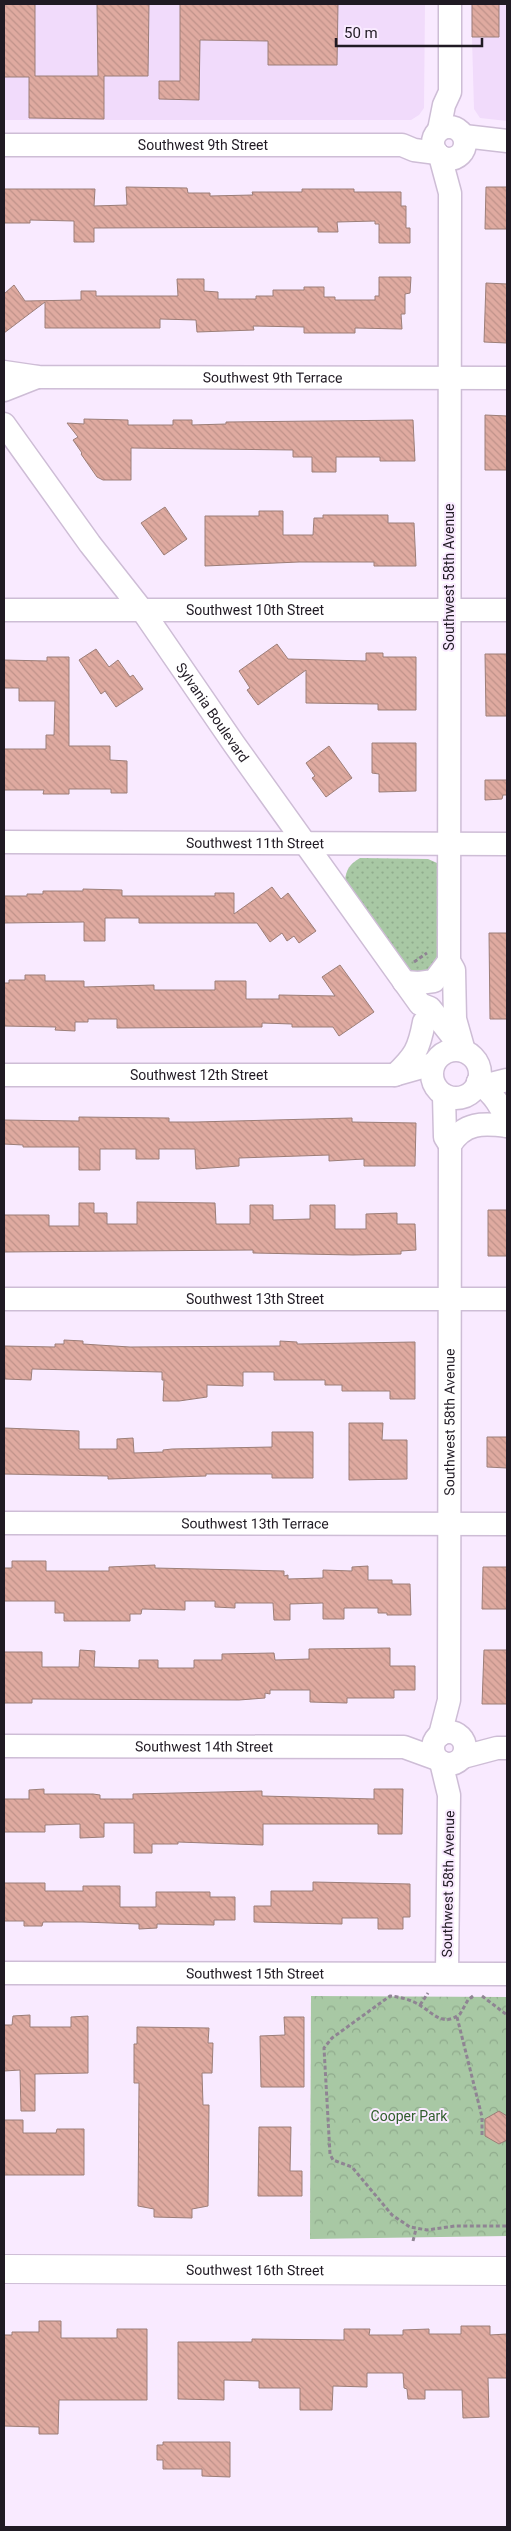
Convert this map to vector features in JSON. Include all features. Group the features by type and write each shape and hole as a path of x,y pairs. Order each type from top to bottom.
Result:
{"street":[{"name":"Southwest 58th Avenue","path":"450,4 450,92 444,105 448,142 456,181 450,193 449,844 441,956 454,970 455,1019 474,1066"},
{"name":"Southwest 9th Street","path":"4,145 402,145 414,150 448,142 507,141"},
{"name":"Southwest 9th Terrace","path":"4,372 38,377 507,378"},
{"name":"Southwest 9th Terrace","path":"4,390 38,377"},
{"name":"Sylvania Boulevard","path":"4,398 4,424 90,544 142,610 305,843 408,973 432,1040 435,1061"},
{"name":"Southwest 10th Street","path":"4,610 507,610"},
{"name":"Southwest 11th Street","path":"4,842 507,844"},
{"path":"408,973 424,983 434,981 441,956"},
{"name":"Sylvania Boulevard","path":"422,1013 430,1008 474,1066 504,1112 507,1126"},
{"path":"394,1075 416,1053 421,1042 422,1013"},
{"path":"507,1080 491,1084 474,1066 448,1050 435,1061 431,1072 444,1093 507,1126"},
{"name":"Southwest 12th Street","path":"4,1075 394,1075 435,1061"},
{"path":"474,1066 507,1072"},
{"path":"444,1093 466,1096 474,1066"},
{"name":"Southwest 12th Street","path":"394,1075 402,1080 444,1093"},
{"name":"Southwest 58th Avenue","path":"444,1093 445,1137 450,1145 447,1973"},
{"path":"450,1145 460,1132 474,1125 507,1126"},
{"name":"Southwest 13th Street","path":"4,1299 507,1299"},
{"name":"Southwest 13th Terrace","path":"4,1523 507,1524"},
{"name":"Southwest 14th Street","path":"4,1746 502,1748"},
{"name":"Southwest 15th Street","path":"4,1973 507,1974"},
{"name":"Southwest 16th Street","path":"4,2269 507,2271"}],"path":[{"path":"408,973 441,956"},
{"path":"507,2014 484,1996 477,1995 470,1998 457,2017 445,2019 435,2017 413,2002 390,1996 332,2038 324,2048 330,2154 334,2160 349,2165 355,2170 396,2220 416,2229 427,2230 460,2226 507,2226"},
{"path":"457,2017 482,2117 482,2135"},
{"path":"412,2241 416,2229"}],"shaded area":[{"path":"4,4 425,4 424,108 419,115 411,120 4,120"},
{"path":"471,4 507,4 507,121 480,118 474,109"}],"green space":[{"path":"360,858 428,859 437,863 441,872 441,961 434,971 412,973 345,881 349,867"},
{"name":"Cooper Park","path":"311,1996 507,1997 507,2236 310,2239"}],"building":[{"path":"4,4 35,4 35,76 98,76 97,4 149,4 148,76 104,76 104,119 29,118 29,77 4,77"},
{"path":"180,4 338,4 337,65 268,65 268,41 200,40 199,100 159,99 159,81 180,81"},
{"path":"472,4 499,4 499,37 472,37"},
{"path":"126,187 187,188 188,193 210,193 210,196 253,195 252,192 302,192 302,189 354,189 354,192 401,192 401,206 406,206 406,228 410,228 410,243 379,243 379,224 375,224 375,221 337,222 338,232 318,232 318,227 94,228 94,242 74,242 74,221 30,220 30,223 4,223 4,189 95,189 94,206 127,205"},
{"path":"486,187 507,187 507,229 485,229"},
{"path":"379,277 411,277 410,293 405,294 405,314 401,314 402,329 355,328 355,333 304,333 304,327 253,326 254,330 197,332 196,320 160,319 160,328 45,328 45,302 4,333 4,294 14,285 25,301 81,300 81,291 96,291 96,296 178,296 177,279 204,279 204,291 218,292 218,299 256,299 256,296 273,296 273,290 304,290 304,287 324,287 324,297 335,297 335,300 375,300 375,296 379,296"},
{"path":"486,283 507,284 507,343 484,342"},
{"path":"485,415 507,416 507,470 485,470"},
{"path":"84,419 128,420 128,425 173,425 173,420 192,420 192,425 226,424 226,422 413,420 415,461 380,461 380,457 336,457 336,472 312,472 312,457 293,457 293,450 131,448 131,480 103,480 97,477 81,454 73,440 78,437 67,423 84,424"},
{"path":"165,507 187,539 164,555 141,523"},
{"path":"259,511 283,511 283,535 313,535 314,518 323,518 323,515 388,515 388,523 414,523 416,566 374,566 374,562 299,562 205,566 205,516 259,516"},
{"path":"277,644 288,659 366,661 366,653 383,653 383,657 416,657 416,710 378,710 378,704 306,703 306,670 258,705 247,690 250,688 239,671"},
{"path":"96,649 109,667 118,660 130,677 133,675 143,689 116,707 105,691 101,694 79,660"},
{"path":"485,654 507,654 507,716 486,716"},
{"path":"47,657 69,657 69,746 110,746 110,760 127,761 127,793 111,793 111,789 69,789 69,794 43,794 44,790 4,790 4,749 46,749 46,735 54,735 55,701 19,701 19,688 4,688 4,660 47,661"},
{"path":"372,743 416,743 416,791 379,792 379,774 372,773"},
{"path":"329,746 352,778 326,797 312,778 315,776 306,763"},
{"path":"485,780 507,780 507,795 503,795 502,799 485,800"},
{"path":"272,887 281,899 288,893 316,931 299,943 294,936 287,941 282,933 270,942 257,923 139,923 139,918 105,918 105,941 84,941 84,922 4,923 4,896 27,896 27,894 43,894 43,891 83,891 83,889 122,890 122,896 215,896 215,893 234,893 234,914"},
{"path":"489,933 507,933 507,1019 490,1019"},
{"path":"340,965 374,1012 339,1036 333,1027 292,1027 292,1024 262,1023 262,1027 117,1028 117,1019 88,1019 88,1022 75,1022 75,1031 55,1030 56,1027 4,1026 4,983 9,983 9,980 25,980 25,975 45,975 45,981 84,981 84,987 154,985 154,990 215,990 215,981 246,981 246,999 279,999 279,995 335,996 322,977"},
{"path":"79,1117 169,1118 169,1122 352,1118 352,1122 416,1123 415,1166 364,1166 364,1159 329,1161 329,1155 239,1158 239,1166 196,1169 195,1149 159,1149 159,1159 136,1159 136,1149 100,1149 100,1170 79,1170 79,1147 23,1147 23,1145 4,1144 4,1120 79,1121"},
{"path":"137,1202 215,1203 216,1224 250,1224 250,1205 273,1205 273,1220 310,1219 310,1205 335,1205 335,1229 366,1229 366,1214 397,1213 397,1224 415,1224 416,1250 401,1251 401,1254 353,1255 253,1253 253,1250 4,1252 4,1215 49,1215 49,1226 79,1226 79,1203 94,1203 94,1213 107,1213 107,1224 137,1224"},
{"path":"488,1210 507,1210 507,1256 488,1256"},
{"path":"64,1340 83,1341 83,1344 130,1347 280,1346 280,1341 297,1342 297,1344 415,1342 415,1399 390,1399 390,1391 342,1391 342,1385 325,1385 325,1380 274,1380 274,1372 243,1372 243,1386 207,1385 207,1397 179,1401 163,1401 164,1380 162,1380 162,1372 32,1369 31,1380 5,1379 4,1346 55,1347 55,1344 64,1344"},
{"path":"349,1423 383,1423 382,1440 407,1440 407,1479 349,1480"},
{"path":"4,1428 79,1431 79,1449 117,1449 117,1439 133,1438 134,1453 163,1452 163,1450 172,1449 272,1447 272,1432 313,1432 313,1478 272,1478 272,1474 206,1474 206,1476 108,1479 108,1476 4,1474"},
{"path":"487,1437 507,1437 507,1468 487,1467"},
{"path":"12,1561 46,1561 46,1571 109,1571 109,1567 155,1565 155,1568 284,1571 284,1576 288,1575 288,1579 323,1578 323,1570 352,1571 352,1567 368,1566 368,1580 392,1580 392,1584 410,1584 411,1615 387,1615 387,1613 378,1613 378,1608 344,1608 344,1619 323,1619 323,1603 290,1604 290,1620 274,1620 273,1603 235,1603 235,1608 215,1607 215,1601 185,1601 185,1610 142,1609 141,1614 130,1614 130,1621 64,1621 64,1613 55,1613 55,1601 4,1601 4,1568 12,1568"},
{"path":"483,1567 507,1567 507,1609 482,1609"},
{"path":"390,1648 390,1666 415,1666 415,1690 394,1690 394,1698 347,1698 347,1703 310,1702 310,1690 270,1690 270,1694 265,1693 265,1698 239,1700 32,1699 32,1703 4,1703 4,1652 42,1652 42,1667 79,1667 80,1650 95,1651 94,1667 139,1668 139,1660 158,1660 158,1668 194,1668 194,1660 222,1660 222,1654 274,1653 275,1660 309,1659 309,1649"},
{"path":"484,1650 507,1650 507,1704 482,1704"},
{"path":"44,1789 44,1794 93,1794 100,1795 100,1799 133,1799 133,1794 262,1791 262,1796 374,1799 374,1789 403,1789 402,1834 378,1834 378,1824 263,1824 263,1845 178,1842 178,1844 152,1844 152,1853 134,1853 134,1823 104,1823 104,1837 80,1838 80,1824 45,1825 45,1832 4,1832 4,1799 29,1799 29,1790"},
{"path":"313,1882 410,1884 410,1917 403,1917 403,1929 378,1929 378,1918 342,1918 342,1924 254,1922 254,1906 271,1906 271,1891 313,1891"},
{"path":"4,1883 45,1883 45,1891 83,1891 83,1886 120,1886 120,1907 156,1907 156,1892 210,1892 210,1897 235,1897 235,1920 214,1920 214,1925 157,1924 157,1928 139,1929 139,1924 83,1922 43,1922 42,1926 24,1926 24,1921 4,1921"},
{"path":"30,2015 30,2027 71,2027 71,2017 88,2016 88,2073 35,2074 35,2111 21,2111 20,2070 4,2071 4,2025 12,2025 13,2016"},
{"path":"284,2017 304,2017 304,2087 261,2087 260,2036 285,2035"},
{"path":"137,2027 209,2028 208,2043 213,2043 212,2073 202,2073 203,2105 209,2105 208,2206 192,2209 192,2218 154,2217 154,2209 138,2206 139,2083 134,2083 134,2044 137,2044"},
{"path":"499,2111 507,2116 507,2140 499,2144 485,2136 485,2119"},
{"path":"4,2120 23,2120 23,2133 56,2133 57,2129 84,2129 84,2175 4,2175"},
{"path":"259,2127 291,2127 290,2171 302,2171 302,2196 258,2196"},
{"path":"39,2321 61,2321 61,2338 117,2338 117,2329 147,2329 147,2400 59,2400 58,2434 39,2434 39,2427 4,2426 4,2335 12,2335 12,2332 39,2332"},
{"path":"461,2326 490,2326 490,2335 507,2334 507,2378 488,2378 489,2417 463,2418 462,2390 425,2390 425,2399 408,2399 407,2389 404,2388 403,2373 367,2373 367,2387 333,2386 332,2410 300,2410 300,2388 259,2388 259,2381 224,2380 224,2400 178,2399 178,2342 252,2342 252,2339 344,2340 344,2329 370,2329 369,2335 403,2335 403,2330 429,2329 429,2334 461,2334"},
{"path":"163,2442 230,2442 230,2477 202,2476 202,2469 163,2469 163,2460 157,2460 157,2445 163,2445"}]}
